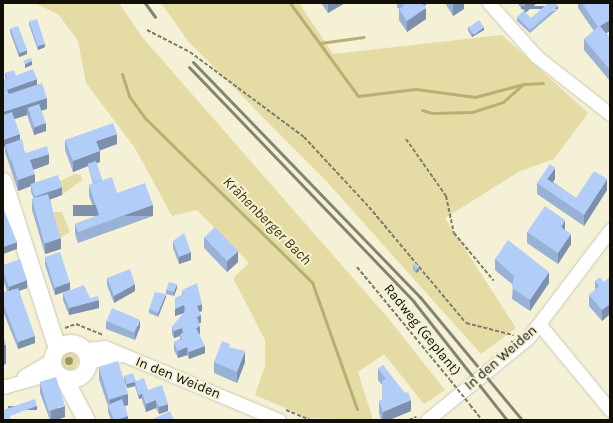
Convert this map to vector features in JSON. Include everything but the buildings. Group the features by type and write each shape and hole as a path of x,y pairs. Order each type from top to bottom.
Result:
{"main road":[{"path":"3,181 31,259 63,358 86,420"},
{"path":"63,358 86,355"},
{"path":"63,358 86,355"},
{"path":"63,358 91,420"}],"street":[{"path":"489,3 536,56 610,114"},
{"name":"In den Weiden","path":"427,420 528,338 540,325 610,230"},
{"path":"540,325 610,410"},
{"path":"86,355 105,347"},
{"name":"In den Weiden","path":"105,347 279,420"},
{"name":"In den Weiden","path":"86,355 121,355"},
{"path":"8,385 63,358"}],"path":[{"path":"147,30 190,52 304,137 374,213 466,323 528,338"},
{"path":"406,139 446,196 454,233 494,281"},
{"name":"Radweg (Geplant)","path":"357,267 482,420"},
{"path":"63,358 76,324 105,336 105,347"}],"shaded area":[{"path":"35,3 119,3 142,37 388,318 445,390 424,404 384,354 358,372 373,420 308,418 255,395 265,366 265,340 233,278 249,263 197,210 172,216 135,148 86,83 78,41 59,15"},
{"path":"161,3 299,3 333,54 502,35 588,113 554,159 520,171 445,218 516,328 481,354 327,182 188,41"},
{"path":"75,174 81,175 82,180 62,195 58,182"},
{"path":"51,212 62,212 70,232 60,238"},
{"path":"69,352 75,355 78,361 75,367 69,370 63,367 60,361 63,355"}],"waterway":[{"path":"290,3 358,96 416,89 475,97 524,84 543,83"},
{"path":"320,43 364,37"},
{"name":"Krähenberger Bach","path":"122,74 129,96 146,119 312,282 357,409"},
{"path":"422,110 432,113 472,112 503,102 522,85"}],"railway":[{"path":"145,3 155,17"},
{"path":"193,62 420,297 522,420"},
{"path":"189,67 414,302 507,420"}]}
